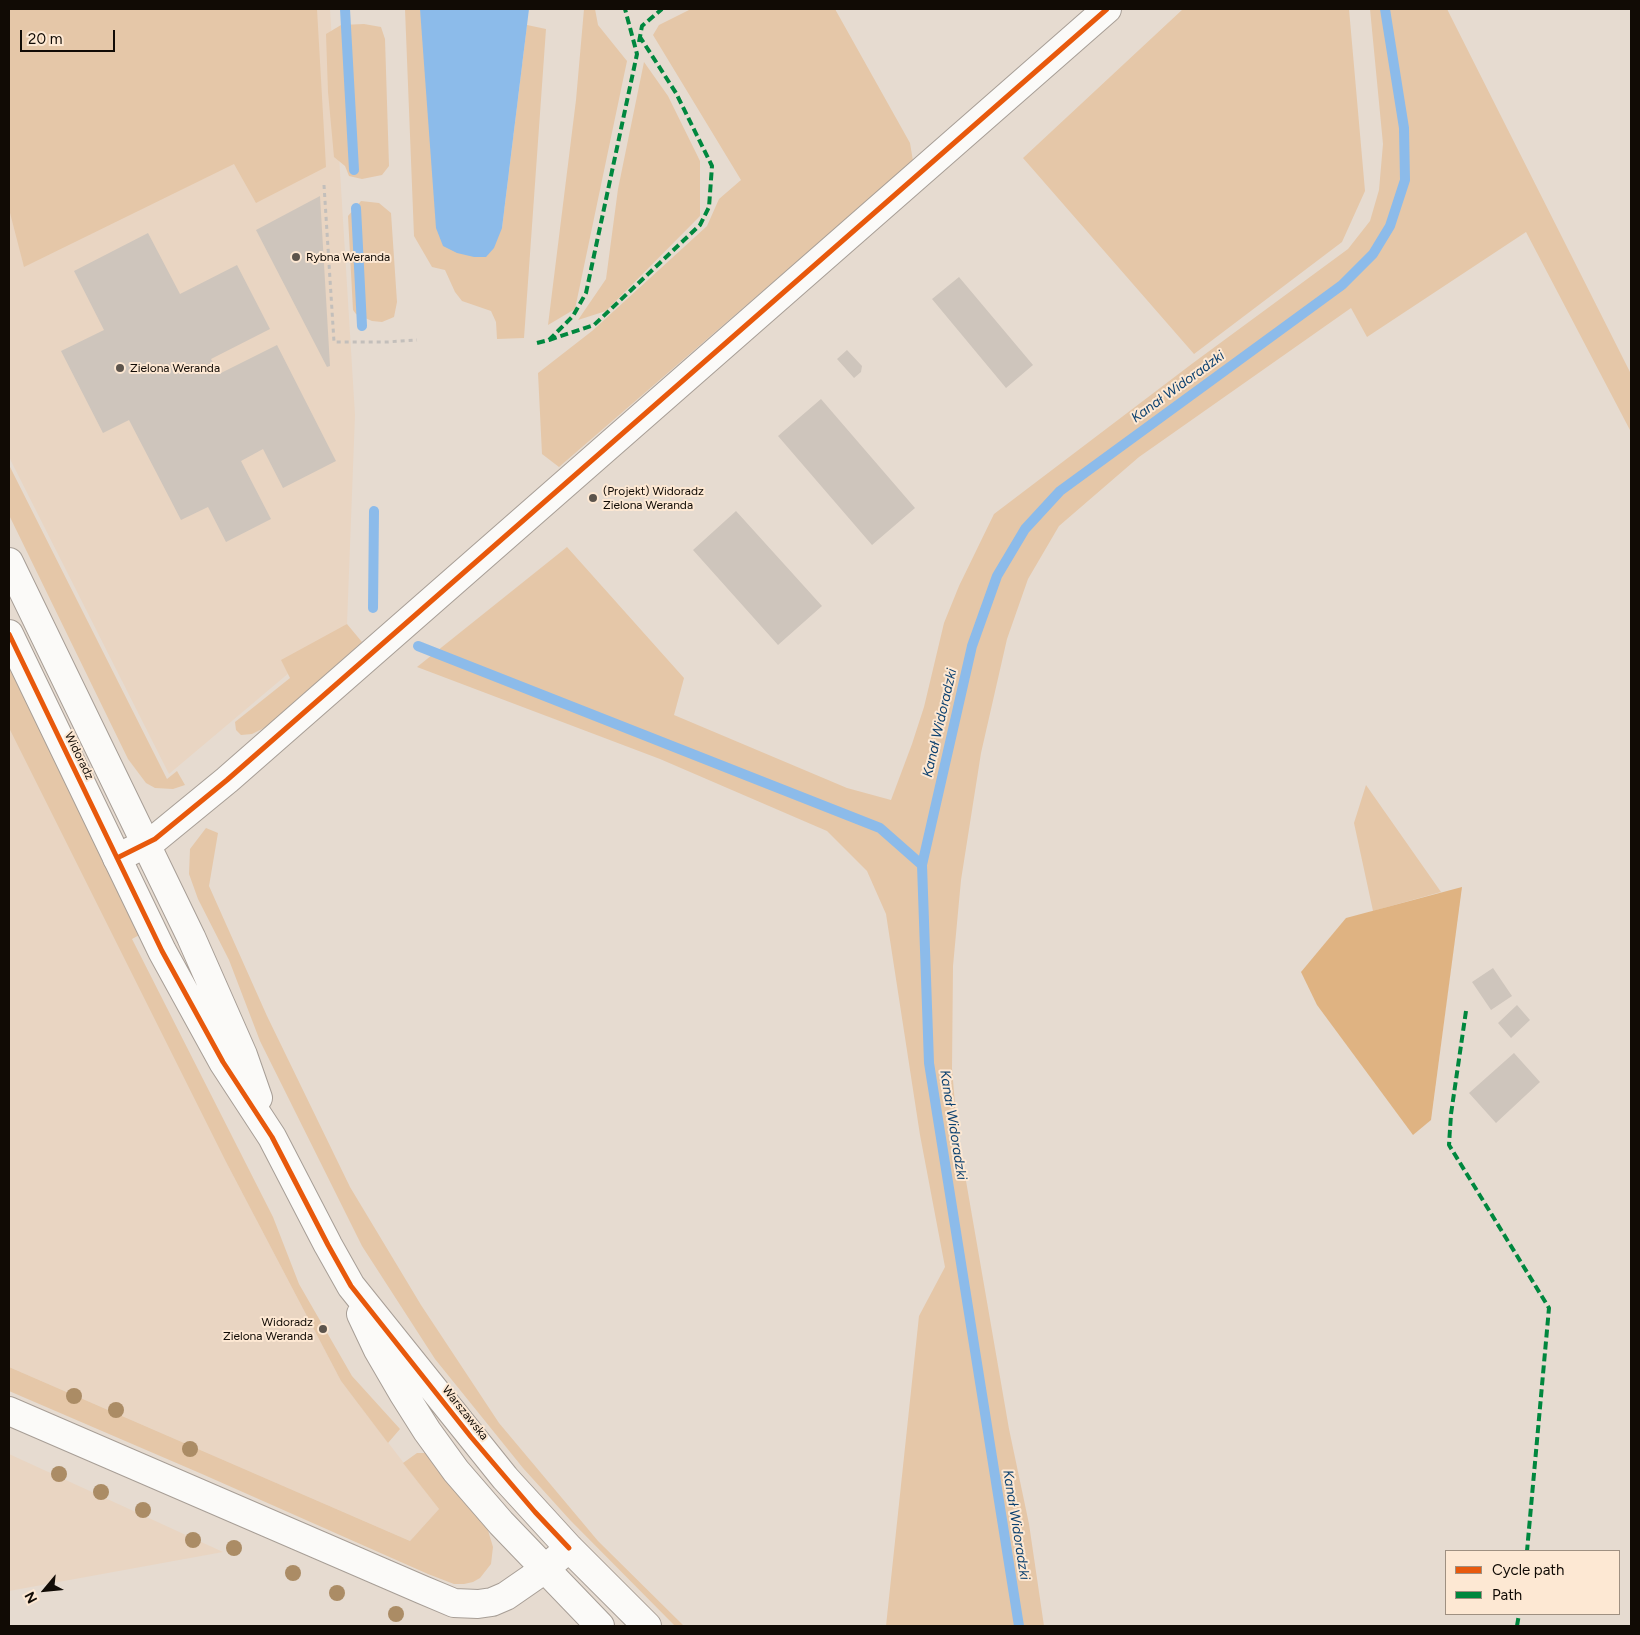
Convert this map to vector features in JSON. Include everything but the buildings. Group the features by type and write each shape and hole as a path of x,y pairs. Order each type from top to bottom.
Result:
{"street":[{"path":"117,858 155,839 183,818 1107,9"},
{"name":"Widoradz","path":"9,562 191,937 243,1055 272,1137"},
{"name":"Widoradz","path":"9,634 162,951 222,1062 272,1137"},
{"path":"272,1137 328,1246 352,1286 360,1311 378,1350 426,1431 463,1479 501,1523 600,1626"},
{"name":"Warszawska","path":"352,1286 471,1437 529,1505 647,1626"},
{"path":"9,1410 454,1603 478,1604 492,1602 506,1596 545,1569 569,1548"}],"path":[{"path":"324,185 334,342 416,340"}],"shaded area":[{"path":"9,9 330,9 355,415 347,624 169,774 9,457"},
{"path":"9,9 317,9 326,167 256,203 234,164 24,267 9,209"},
{"path":"405,9 420,9 502,228 527,25 546,29 524,338 497,339 496,322 491,311 462,301 455,292 445,270 432,267 414,236"},
{"path":"584,9 595,9 598,25 627,61 575,309 548,325 576,100"},
{"path":"691,9 835,9 910,143 913,161 559,467 542,454 538,373 592,331 707,226 719,199 741,180 653,35 659,25"},
{"path":"1183,9 1349,9 1365,191 1342,242 1194,354 1023,158"},
{"path":"1370,9 1447,9 1631,374 1631,432 1526,232 1367,337 1351,308 1139,457 1059,526 1028,579 1007,639 981,753 961,880 953,966 952,1068 957,1129 1009,1429 1029,1524 1044,1626 886,1626 919,1316 945,1267 920,1135 886,914 867,871 827,831 660,759 417,667 567,547 684,678 674,715 847,788 891,800 924,707 944,623 959,586 994,514 1193,363 1348,249 1370,221 1379,190 1383,144"},
{"path":"364,24 381,27 385,39 389,166 382,175 362,179 349,176 345,166 334,157 328,92 326,34 341,25"},
{"path":"644,62 668,96 700,161 700,216 606,311 578,320 606,279 618,189"},
{"path":"361,201 379,203 391,213 397,302 394,317 382,322 372,321 356,314 353,310 348,216"},
{"path":"9,465 167,779 177,771 185,785 173,789 155,788 146,783 128,759 9,515"},
{"path":"347,624 362,642 271,723 252,734 241,735 236,730 235,722 290,678 281,660"},
{"path":"9,659 143,933 132,939 273,1217 299,1284 352,1376 400,1429 388,1443 341,1381 225,1160 9,728"},
{"path":"9,728 225,1160 341,1381 439,1509 410,1541 9,1367"},
{"path":"1366,785 1441,892 1373,911 1354,823"},
{"path":"206,828 218,833 209,886 267,1016 350,1187 421,1305 499,1423 598,1541 684,1626 675,1626 570,1520 523,1468 435,1359 362,1246 260,1041 229,960 198,899 189,874 190,849"},
{"path":"1462,887 1431,1120 1413,1135 1317,1005 1301,972 1346,918"},
{"path":"9,1367 410,1541 439,1509 403,1463 417,1453 430,1455 487,1527 493,1547 491,1564 480,1578 464,1584 454,1584 428,1574 9,1391"},
{"path":"9,1454 223,1552 9,1591"}],"water":[{"path":"420,9 529,9 502,228 494,248 486,257 474,257 457,253 443,246 436,228"}],"waterway":[{"path":"345,9 354,170"},
{"name":"Kanał Widoradzki","path":"1019,1626 929,1063 922,865 972,646 997,576 1025,529 1060,491 1342,285 1373,254 1390,226 1405,180 1404,128 1385,9"},
{"path":"356,208 362,326"},
{"path":"373,608 374,511"},
{"path":"418,646 880,828 922,865"}],"marked path":[{"path":"537,343 549,340 573,316 586,293 637,54 625,9"},
{"path":"639,42 642,26 662,9"},
{"path":"549,340 594,325 700,225 709,207 712,166 676,93 640,37"},
{"path":"1466,1011 1451,1114 1449,1145 1549,1308 1527,1550"},
{"path":"1517,1626 1519,1615"}],"cycle path":[{"path":"117,858 155,839 227,780 1107,9"},
{"path":"9,634 162,951 223,1062 272,1137 351,1286 471,1437 535,1512 569,1548"}],"place":[{"name":"Rybna Weranda","path":"296,257"},
{"name":"Zielona Weranda","path":"120,368"},
{"name":"(Projekt) Widoradz Zielona Weranda","path":"593,498"},
{"name":"Widoradz Zielona Weranda","path":"323,1329"}]}
